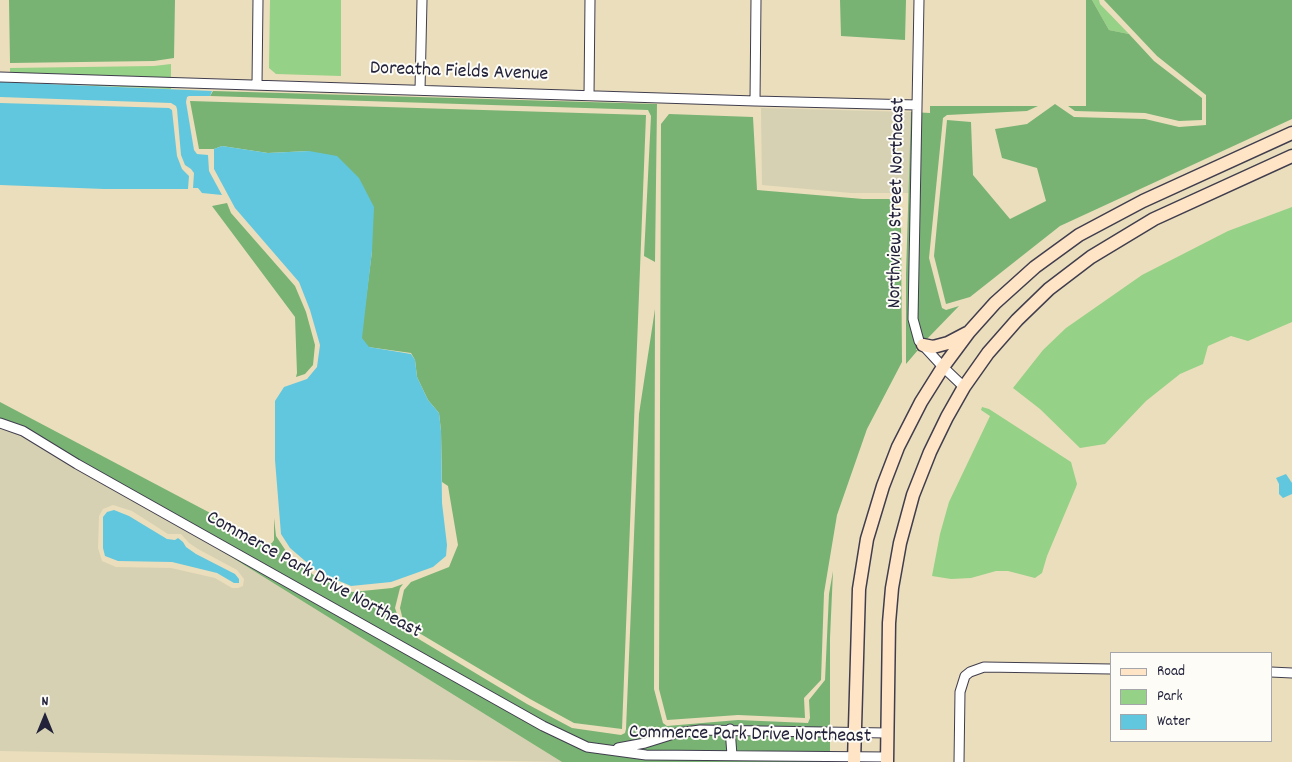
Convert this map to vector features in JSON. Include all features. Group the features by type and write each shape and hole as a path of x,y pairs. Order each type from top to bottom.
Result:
{"main road":[{"path":"854,759 859,588 868,539 883,486 898,448 921,402 943,367 969,332 995,303 1035,266 1078,235 1143,201 1292,133"},
{"path":"887,759 892,588 900,543 913,495 930,452 947,416 964,387 988,353 1017,320 1049,289 1091,257 1154,219 1292,156"},
{"path":"923,345 933,347 948,343 969,332"}],"street":[{"path":"257,84 258,0"},
{"path":"420,90 422,0"},
{"path":"589,95 590,0"},
{"path":"755,101 756,0"},
{"name":"Northview Street Northeast","path":"919,0 913,319 918,341 964,387"},
{"name":"Doreatha Fields Avenue","path":"0,77 917,105"},
{"name":"Commerce Park Drive Northeast","path":"0,423 23,431 77,464 543,726 588,747 646,755 887,759"},
{"path":"959,762 961,683 964,676 970,672 984,667 1110,669"},
{"path":"1272,672 1292,673"},
{"path":"730,729 732,755"},
{"name":"Commerce Park Drive Northeast","path":"613,750 678,733 700,730 887,733"}],"shaded area":[{"path":"761,108 911,112 909,193 851,193 762,185"},
{"path":"0,421 54,447 562,762 0,751","holes":["113,505 132,511 168,534 181,534 198,549 237,570 244,579 243,586 232,588 215,578 171,568 116,567 102,561 98,548 99,516 103,509"]}],"green space":[{"path":"9,0 175,0 174,58 154,61 10,63"},
{"path":"270,0 341,0 341,76 276,74 269,68"},
{"path":"840,0 906,0 905,40 841,36"},
{"path":"1086,0 1092,0 1109,30 1129,34 1154,61 1202,98 1202,120 1179,121 1145,113 1075,111 1068,106 1086,106"},
{"path":"1092,0 1099,0 1100,4 1129,34 1109,30"},
{"path":"1104,0 1292,0 1292,119 1060,226 970,297 946,304 934,256 947,120 971,122 973,175 1010,219 1046,201 1037,168 1002,158 995,129 1027,124 1055,104 1074,117 1145,119 1179,127 1206,125 1206,95 1157,56"},
{"path":"171,64 171,89 10,82 10,68 154,66"},
{"path":"213,91 657,104 655,262 644,256 651,116 648,110 210,96"},
{"path":"190,101 646,115 622,729 574,723 404,624 400,608 404,590 411,582 449,567 458,545 448,486 442,482 439,413 428,400 417,377 415,360 411,353 368,347 361,338 372,251 309,151 268,153 222,146 214,149 199,149"},
{"path":"930,106 1038,106 1027,111 947,115 943,118 929,258 942,308 946,310 959,306 927,339 918,338 916,350 918,350 906,364 906,274 911,112 930,113"},
{"path":"669,114 753,117 757,190 863,199 894,199 901,229 902,362 867,429 837,515 824,593 821,680 804,698 805,718 738,715 667,720 659,689 661,124"},
{"path":"227,203 231,213 295,286 306,312 315,345 313,365 305,374 296,377 295,317 212,206"},
{"path":"1292,207 1292,322 1248,341 1231,336 1208,346 1203,364 1180,374 1146,401 1105,444 1080,448 1040,409 1013,388 1043,350 1066,328 1142,275 1228,231"},
{"path":"655,309 654,689 663,723 667,726 738,720 808,723 810,718 809,700 825,680 829,594 833,571 830,638 830,762 562,762 54,447 0,421 0,402 269,544 274,540 274,518 276,536 286,551 286,557 316,577 352,592 392,588 403,584 400,588 395,608 402,629 527,704 572,728 621,735 625,733 626,729 639,414"},
{"path":"982,407 989,409 1071,462 1077,484 1047,556 1042,573 1035,578 1008,571 996,571 971,578 951,579 932,576 940,534 949,502 990,416 981,410"}],"water":[{"path":"0,82 212,91 210,96 189,96 186,102 194,150 197,154 208,155 209,171 222,195 202,193 198,188 193,188 194,173 185,165 181,155 177,109 171,103 0,97"},
{"path":"0,103 169,108 172,110 177,156 182,169 189,176 188,189 104,189 0,185"},
{"path":"222,146 268,153 309,151 337,156 359,178 374,207 372,251 362,338 369,347 411,354 415,360 417,377 428,400 439,413 442,503 447,545 446,556 433,567 391,582 351,586 318,572 290,548 281,534 275,460 275,401 284,387 307,379 317,367 320,345 310,310 299,282 235,208 214,169 214,149"},
{"path":"1286,474 1292,483 1292,494 1283,498 1279,494 1279,484 1276,478"},
{"path":"114,510 129,516 167,539 175,540 178,538 196,554 235,574 239,579 239,583 234,583 217,573 172,562 118,561 105,556 103,548 103,517 107,512"}]}
